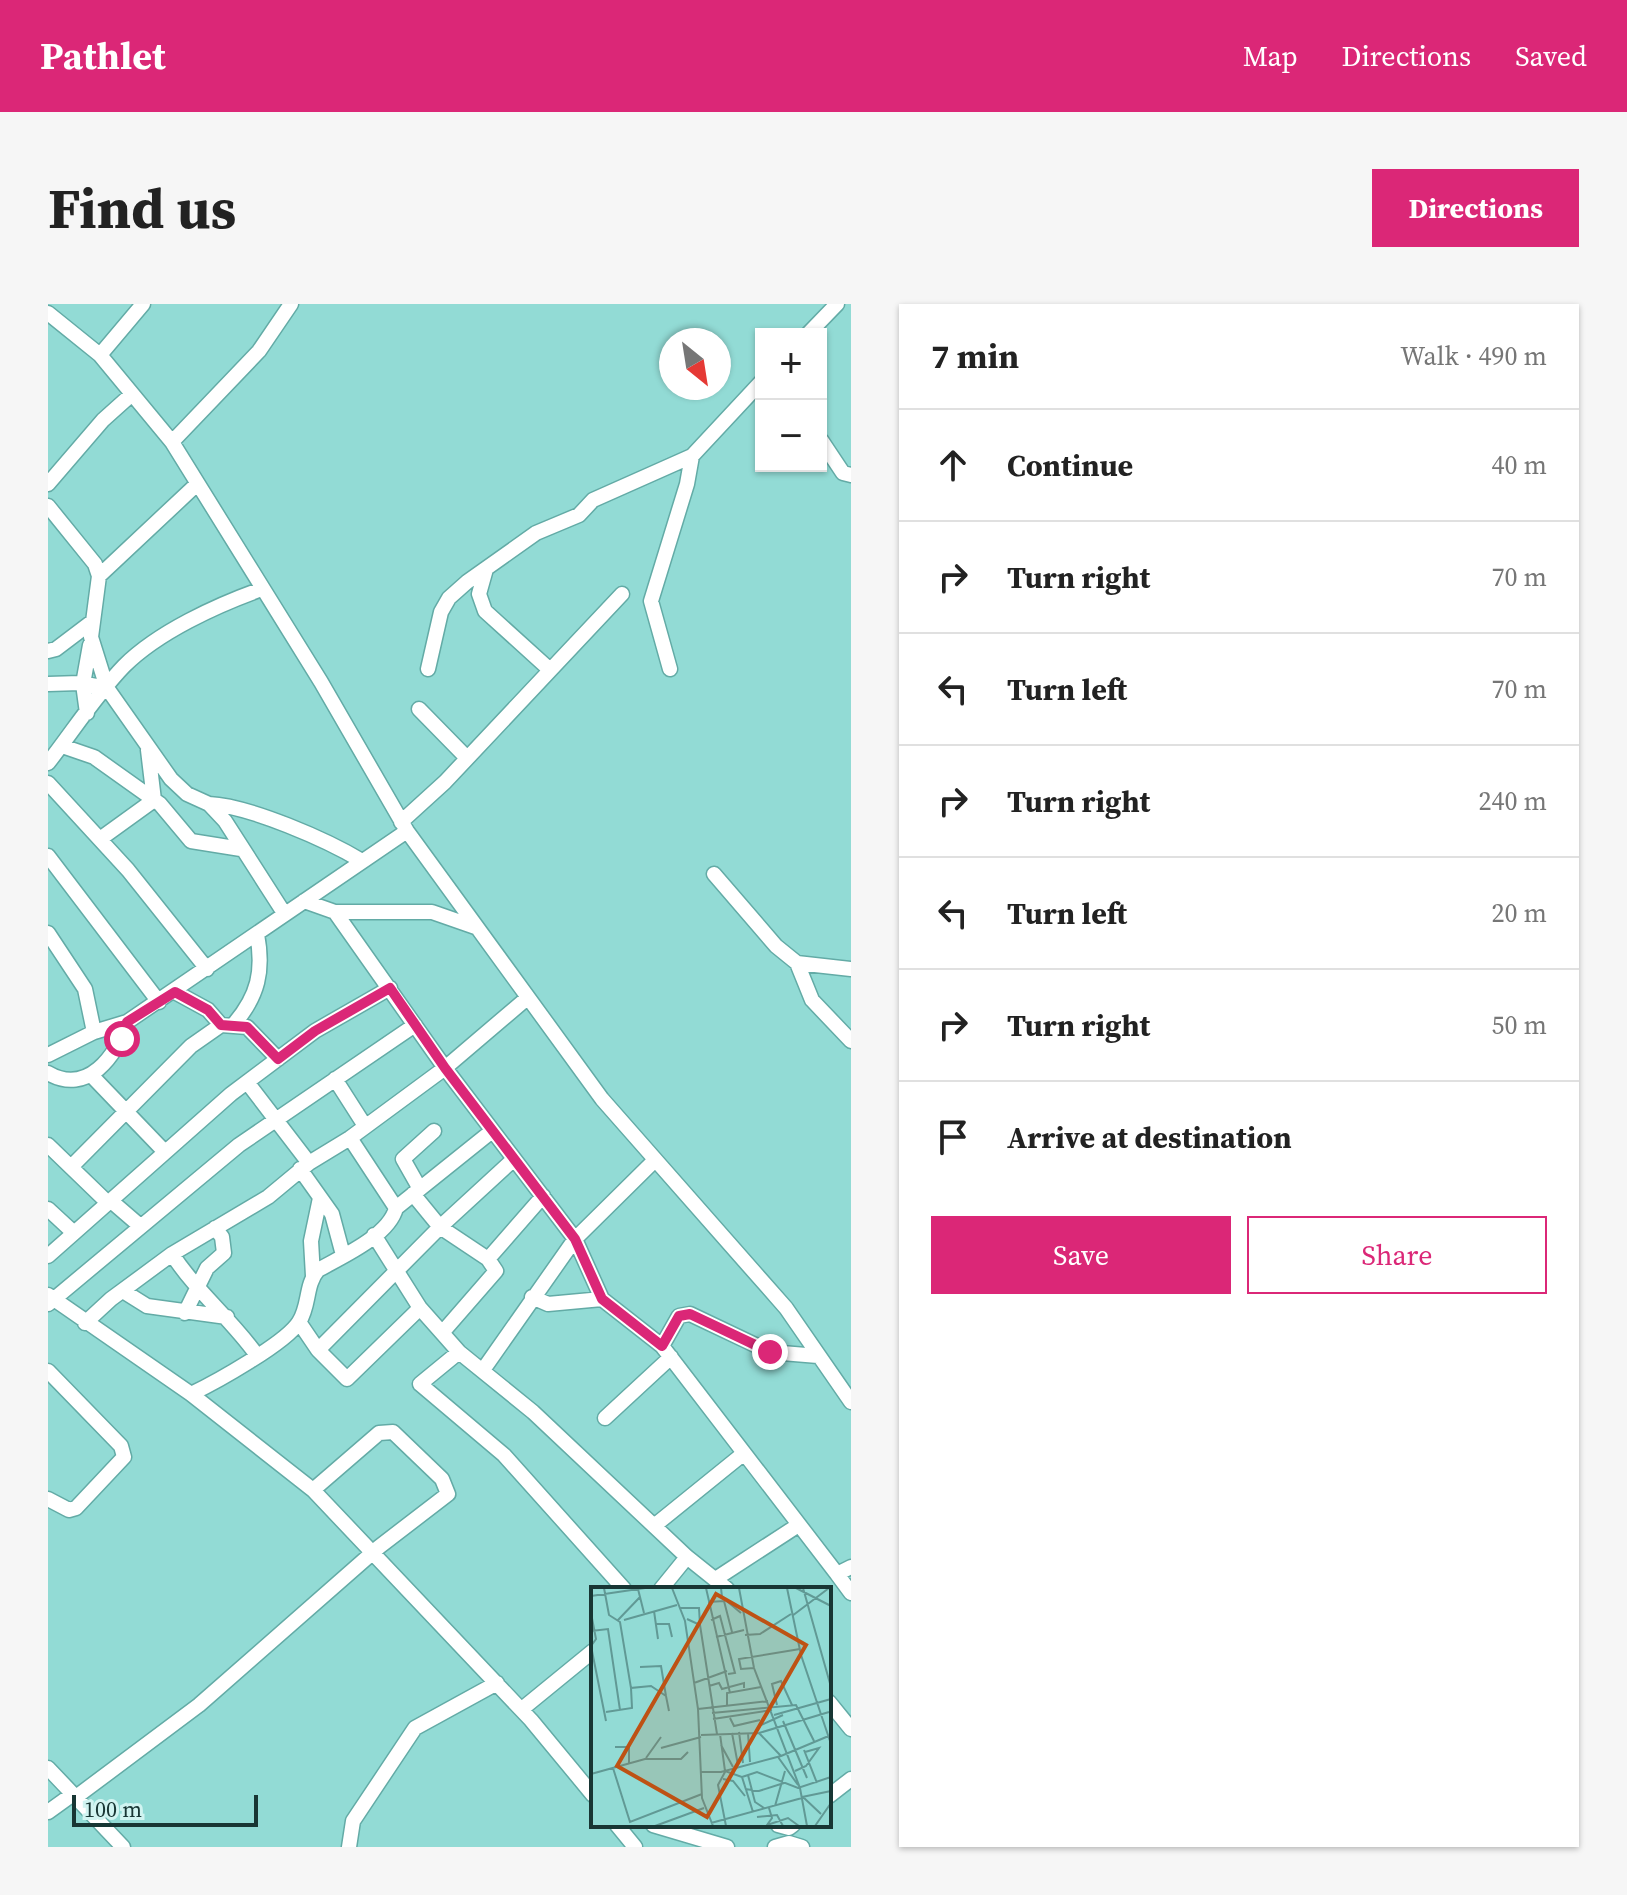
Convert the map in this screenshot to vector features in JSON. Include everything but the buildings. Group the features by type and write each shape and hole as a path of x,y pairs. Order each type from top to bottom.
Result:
{"street":[{"path":"100,355 143,304"},
{"path":"172,442 259,351 291,304"},
{"path":"814,328 837,304"},
{"path":"48,313 100,355 172,442 404,827 526,999 654,1161 741,1253 786,1308 851,1402"},
{"path":"428,669 441,612 449,598 536,533 579,515 593,500 692,456 755,388"},
{"path":"48,484 103,420 132,394"},
{"path":"827,449 843,473 851,475"},
{"path":"670,669 651,601 687,484 692,456"},
{"path":"99,576 196,485"},
{"path":"48,506 95,564 99,576 83,684 87,713"},
{"path":"486,569 479,594 485,611 549,669"},
{"path":"48,763 126,665 181,626 228,601 262,589"},
{"path":"48,1055 94,1032 127,1022 362,861 404,827 622,594"},
{"path":"48,651 56,649 93,621"},
{"path":"91,637 107,688 171,779 187,794 209,804 249,813 330,842 362,861"},
{"path":"48,684 107,688"},
{"path":"419,709 467,758"},
{"path":"62,746 94,757 154,800 191,841 241,849"},
{"path":"148,746 154,800"},
{"path":"48,783 100,839 207,969"},
{"path":"100,839 154,800"},
{"path":"209,804 225,821 284,913"},
{"path":"48,856 159,1002"},
{"path":"714,874 776,946 797,963 812,1000 851,1041"},
{"path":"304,901 335,912 432,912 475,927"},
{"path":"335,912 445,1068 575,1239 602,1299 666,1352 797,1526 844,1570 851,1593"},
{"path":"48,933 85,989 94,1032"},
{"path":"71,1167 191,1046 227,1024 251,1004 261,976 257,934"},
{"path":"797,963 851,969"},
{"path":"48,1256 164,1151 247,1082 315,1031 390,988"},
{"path":"175,992 227,1024 247,1027 278,1059"},
{"path":"85,1323 172,1254 268,1197 304,1166 350,1138 445,1068 526,999"},
{"path":"48,1073 78,1081 92,1076 122,1039 127,1022"},
{"path":"415,1025 276,1120 139,1225 50,1300 191,1394 313,1490 522,1709 591,1793"},
{"path":"92,1076 164,1151"},
{"path":"335,1079 365,1126"},
{"path":"247,1082 276,1120 332,1214 343,1255"},
{"path":"434,1131 403,1159 416,1192 440,1227 488,1259 496,1271 442,1333"},
{"path":"313,1276 374,1235 394,1216 396,1208 492,1131"},
{"path":"350,1138 396,1208"},
{"path":"48,1145 139,1225"},
{"path":"318,1350 398,1273 440,1227 514,1159"},
{"path":"483,1370 575,1239 654,1161"},
{"path":"488,1259 543,1196"},
{"path":"191,1394 236,1371 299,1322 313,1276 311,1241 320,1198"},
{"path":"48,1209 74,1233"},
{"path":"185,1313 207,1268 224,1253 222,1237 215,1228"},
{"path":"374,1235 420,1308 459,1352 533,1412 687,1557 722,1583 797,1526"},
{"path":"172,1254 256,1354"},
{"path":"123,1291 147,1306 227,1317"},
{"path":"532,1297 548,1304 602,1299"},
{"path":"299,1322 318,1350 347,1379 420,1308"},
{"path":"605,1418 666,1352 679,1316 690,1314 770,1352 818,1356"},
{"path":"459,1352 420,1384 504,1455 622,1587"},
{"path":"48,1371 121,1446 124,1457 76,1508 69,1510 48,1499"},
{"path":"48,1812 75,1796 199,1705 448,1494 442,1479 393,1432 379,1433 313,1490"},
{"path":"654,1526 743,1454"},
{"path":"663,1587 687,1557"},
{"path":"522,1709 591,1653"},
{"path":"349,1847 353,1821 415,1728 497,1683"},
{"path":"831,1704 851,1729"},
{"path":"48,1768 123,1847"},
{"path":"831,1794 851,1779"},
{"path":"619,1827 635,1847"},
{"path":"660,1827 727,1847"},
{"path":"775,1847 789,1843 802,1847"}],"route":[{"path":"122,1039 127,1022 175,992 208,1010 221,1025 247,1027 278,1059 315,1031 390,988 445,1068 575,1239 602,1299 662,1346 679,1316 690,1314 770,1352"}]}
